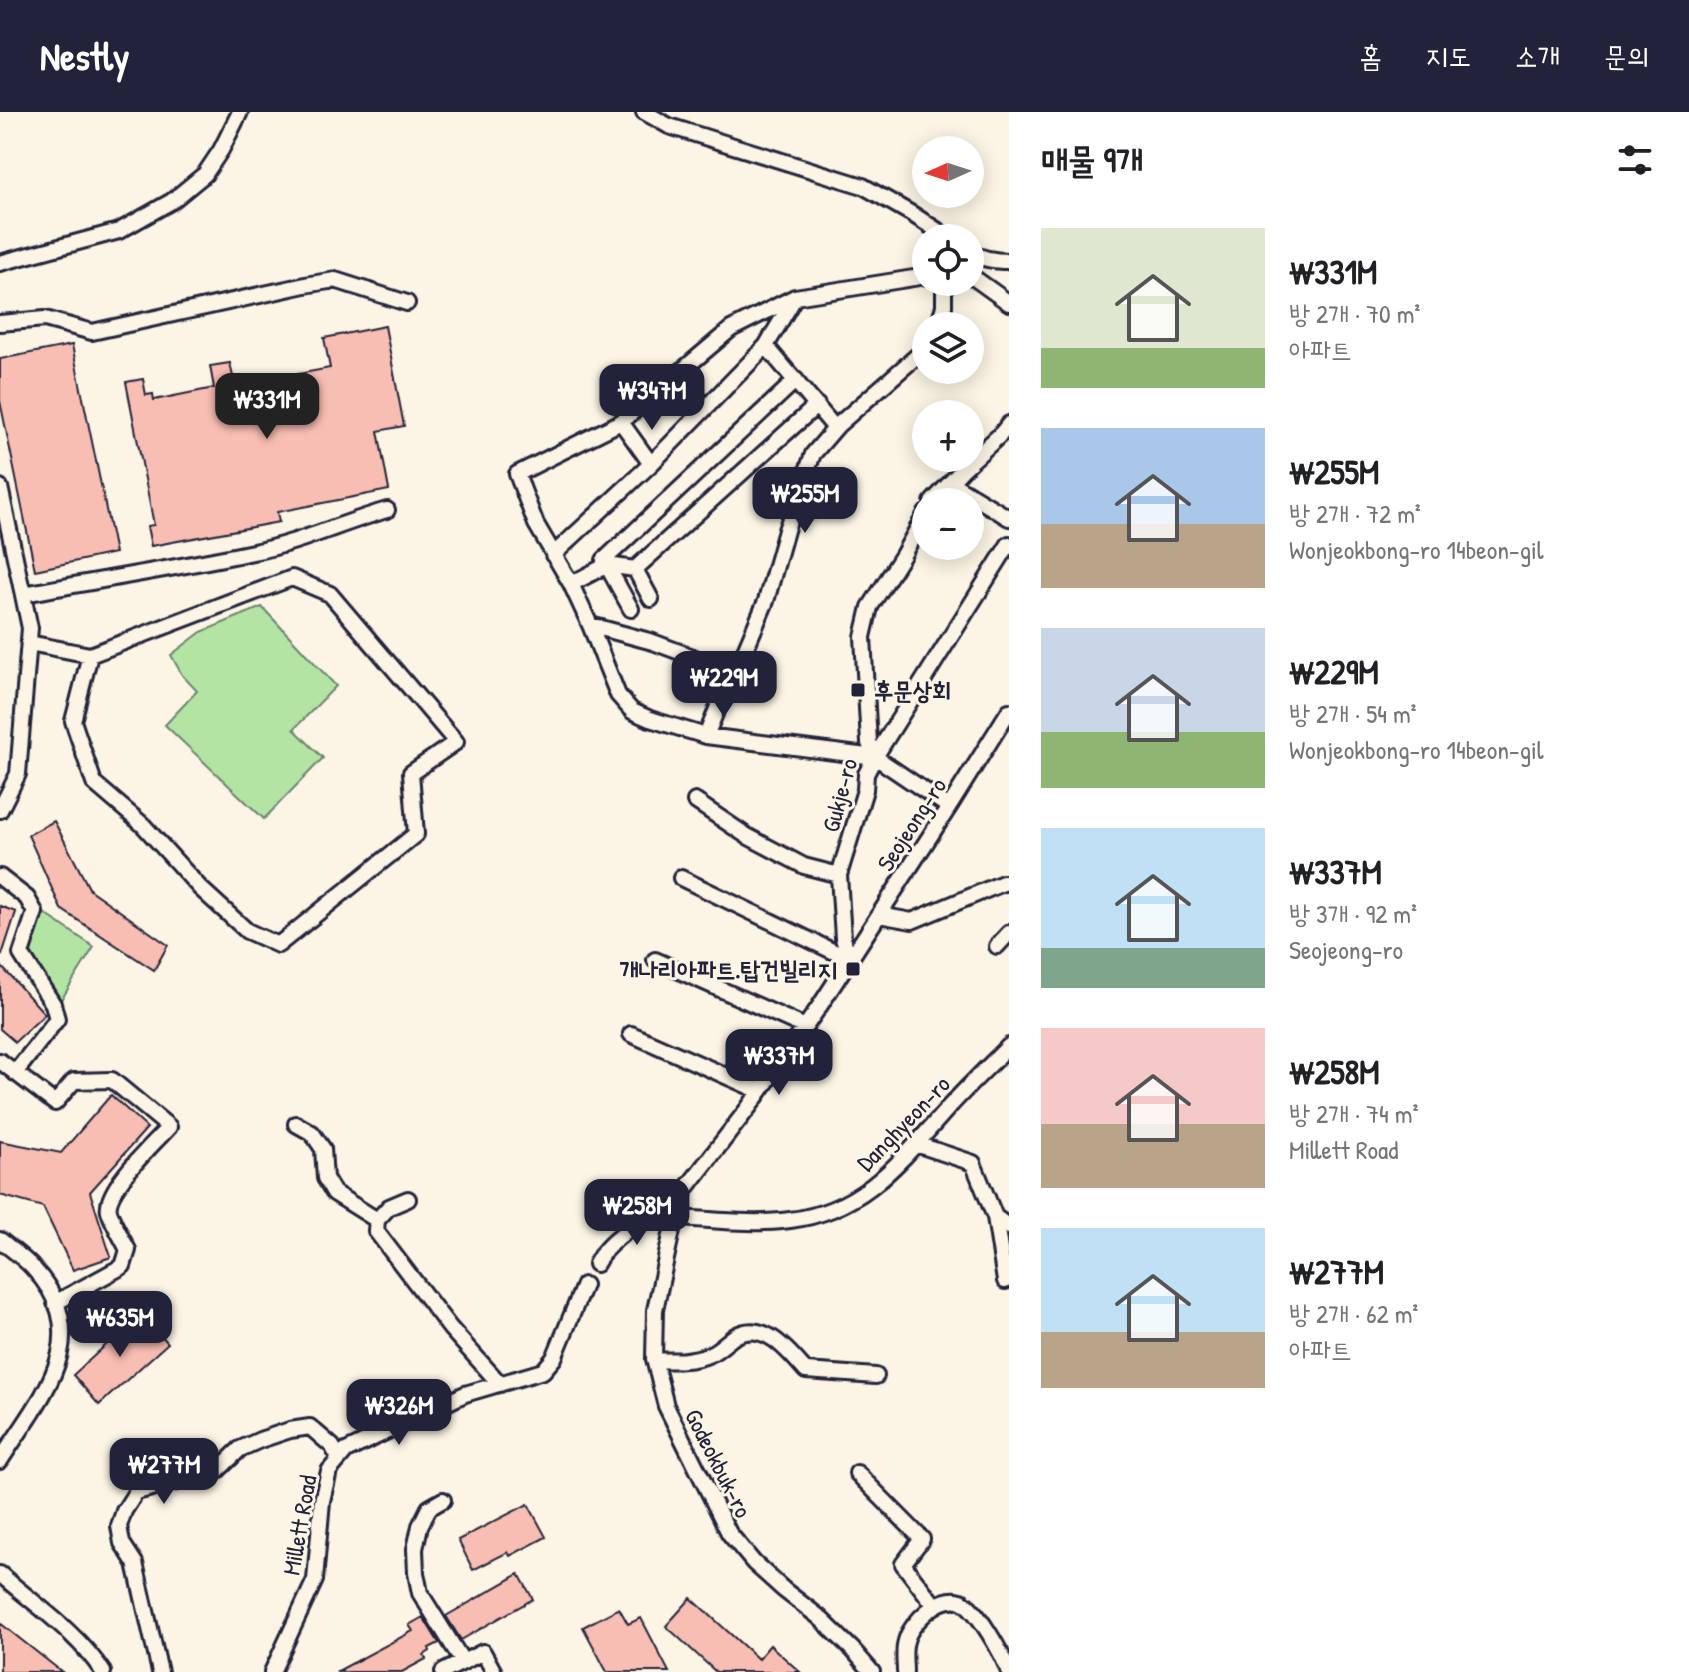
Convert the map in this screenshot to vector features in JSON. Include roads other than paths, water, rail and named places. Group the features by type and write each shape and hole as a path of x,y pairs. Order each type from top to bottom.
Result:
{"street":[{"path":"0,263 119,231 172,201 205,174 240,112"},
{"path":"644,112 669,126 863,186 927,224"},
{"path":"984,257 1009,261"},
{"path":"912,278 795,297 731,329 621,422 517,474 536,524 571,584 590,625 618,695 632,711 706,736 875,757 949,807"},
{"path":"0,323 45,319 92,332 335,280 407,303"},
{"path":"984,285 1009,303"},
{"path":"553,555 651,464 766,346 795,297"},
{"path":"766,346 835,428"},
{"path":"706,736 766,601 787,527 813,454 835,428 912,360"},
{"path":"631,609 604,560 796,380"},
{"path":"635,569 817,405"},
{"path":"621,422 651,464"},
{"path":"946,488 1009,424"},
{"path":"951,483 1009,518"},
{"path":"0,487 30,628 18,774 0,810"},
{"path":"23,594 255,552 387,510"},
{"name":"Gukje-ro","path":"849,959 843,938 839,875 865,790 866,774 875,757 869,743 863,637 870,607 912,539"},
{"path":"875,757 1009,544"},
{"path":"571,584 607,565 635,569"},
{"path":"635,569 651,599"},
{"path":"29,643 90,655 292,578 330,594 456,742 411,773 416,834 278,945 247,931 200,888 143,825 94,783 73,721 90,655"},
{"path":"590,625 653,642 693,657 726,687"},
{"name":"Seojeong-ro","path":"675,1218 679,1198 805,1027 1009,711"},
{"path":"695,801 747,836 804,866 839,875"},
{"path":"0,877 27,898 35,912 21,954 53,1004 57,1019 15,1073"},
{"path":"681,878 849,959"},
{"path":"879,915 912,921 1009,883"},
{"path":"997,946 1009,933"},
{"path":"655,960 805,1027"},
{"path":"631,1034 760,1091"},
{"name":"Danghyeon-ro","path":"675,1218 746,1223 791,1220 851,1201 878,1184 1009,1046"},
{"path":"0,1061 55,1103 74,1081 112,1080 169,1127 110,1195 108,1209 128,1250 123,1266 55,1303"},
{"path":"296,1124 312,1133 323,1149 325,1178 334,1193 377,1220"},
{"path":"916,1144 973,1163 995,1217 1005,1281"},
{"path":"408,1199 389,1207 377,1220 376,1231 450,1328 500,1384"},
{"path":"596,1264 607,1248 631,1228 655,1214 675,1218"},
{"path":"995,1217 1009,1227"},
{"name":"Godeokbuk-ro","path":"675,1218 655,1310 655,1360 666,1406 729,1533 754,1563 819,1617 872,1672"},
{"path":"0,1240 33,1268 62,1315 64,1336 60,1358 48,1386 0,1461"},
{"name":"Millett Road","path":"272,1672 315,1580 322,1501 329,1471 339,1458 346,1451 465,1394 543,1371 554,1358 584,1285"},
{"path":"655,1360 682,1362 711,1354 738,1334 754,1331 784,1347 806,1371 876,1376"},
{"path":"160,1672 135,1563 122,1543 119,1526 136,1492 216,1472 240,1449 290,1430 310,1427 332,1446 339,1458"},
{"path":"857,1473 922,1539 903,1564 935,1606"},
{"path":"443,1500 429,1508 420,1526 415,1549 416,1573 420,1593 463,1662"},
{"path":"0,1574 62,1626 93,1657 103,1672"},
{"path":"905,1672 906,1642 914,1623 948,1600 963,1601 973,1610 1009,1672"},
{"path":"443,1672 483,1652 494,1672"}],"place":[{"name":"후문상회","path":"858,690"},
{"name":"개나리아파트.탑건빌리지","path":"853,969"}]}
